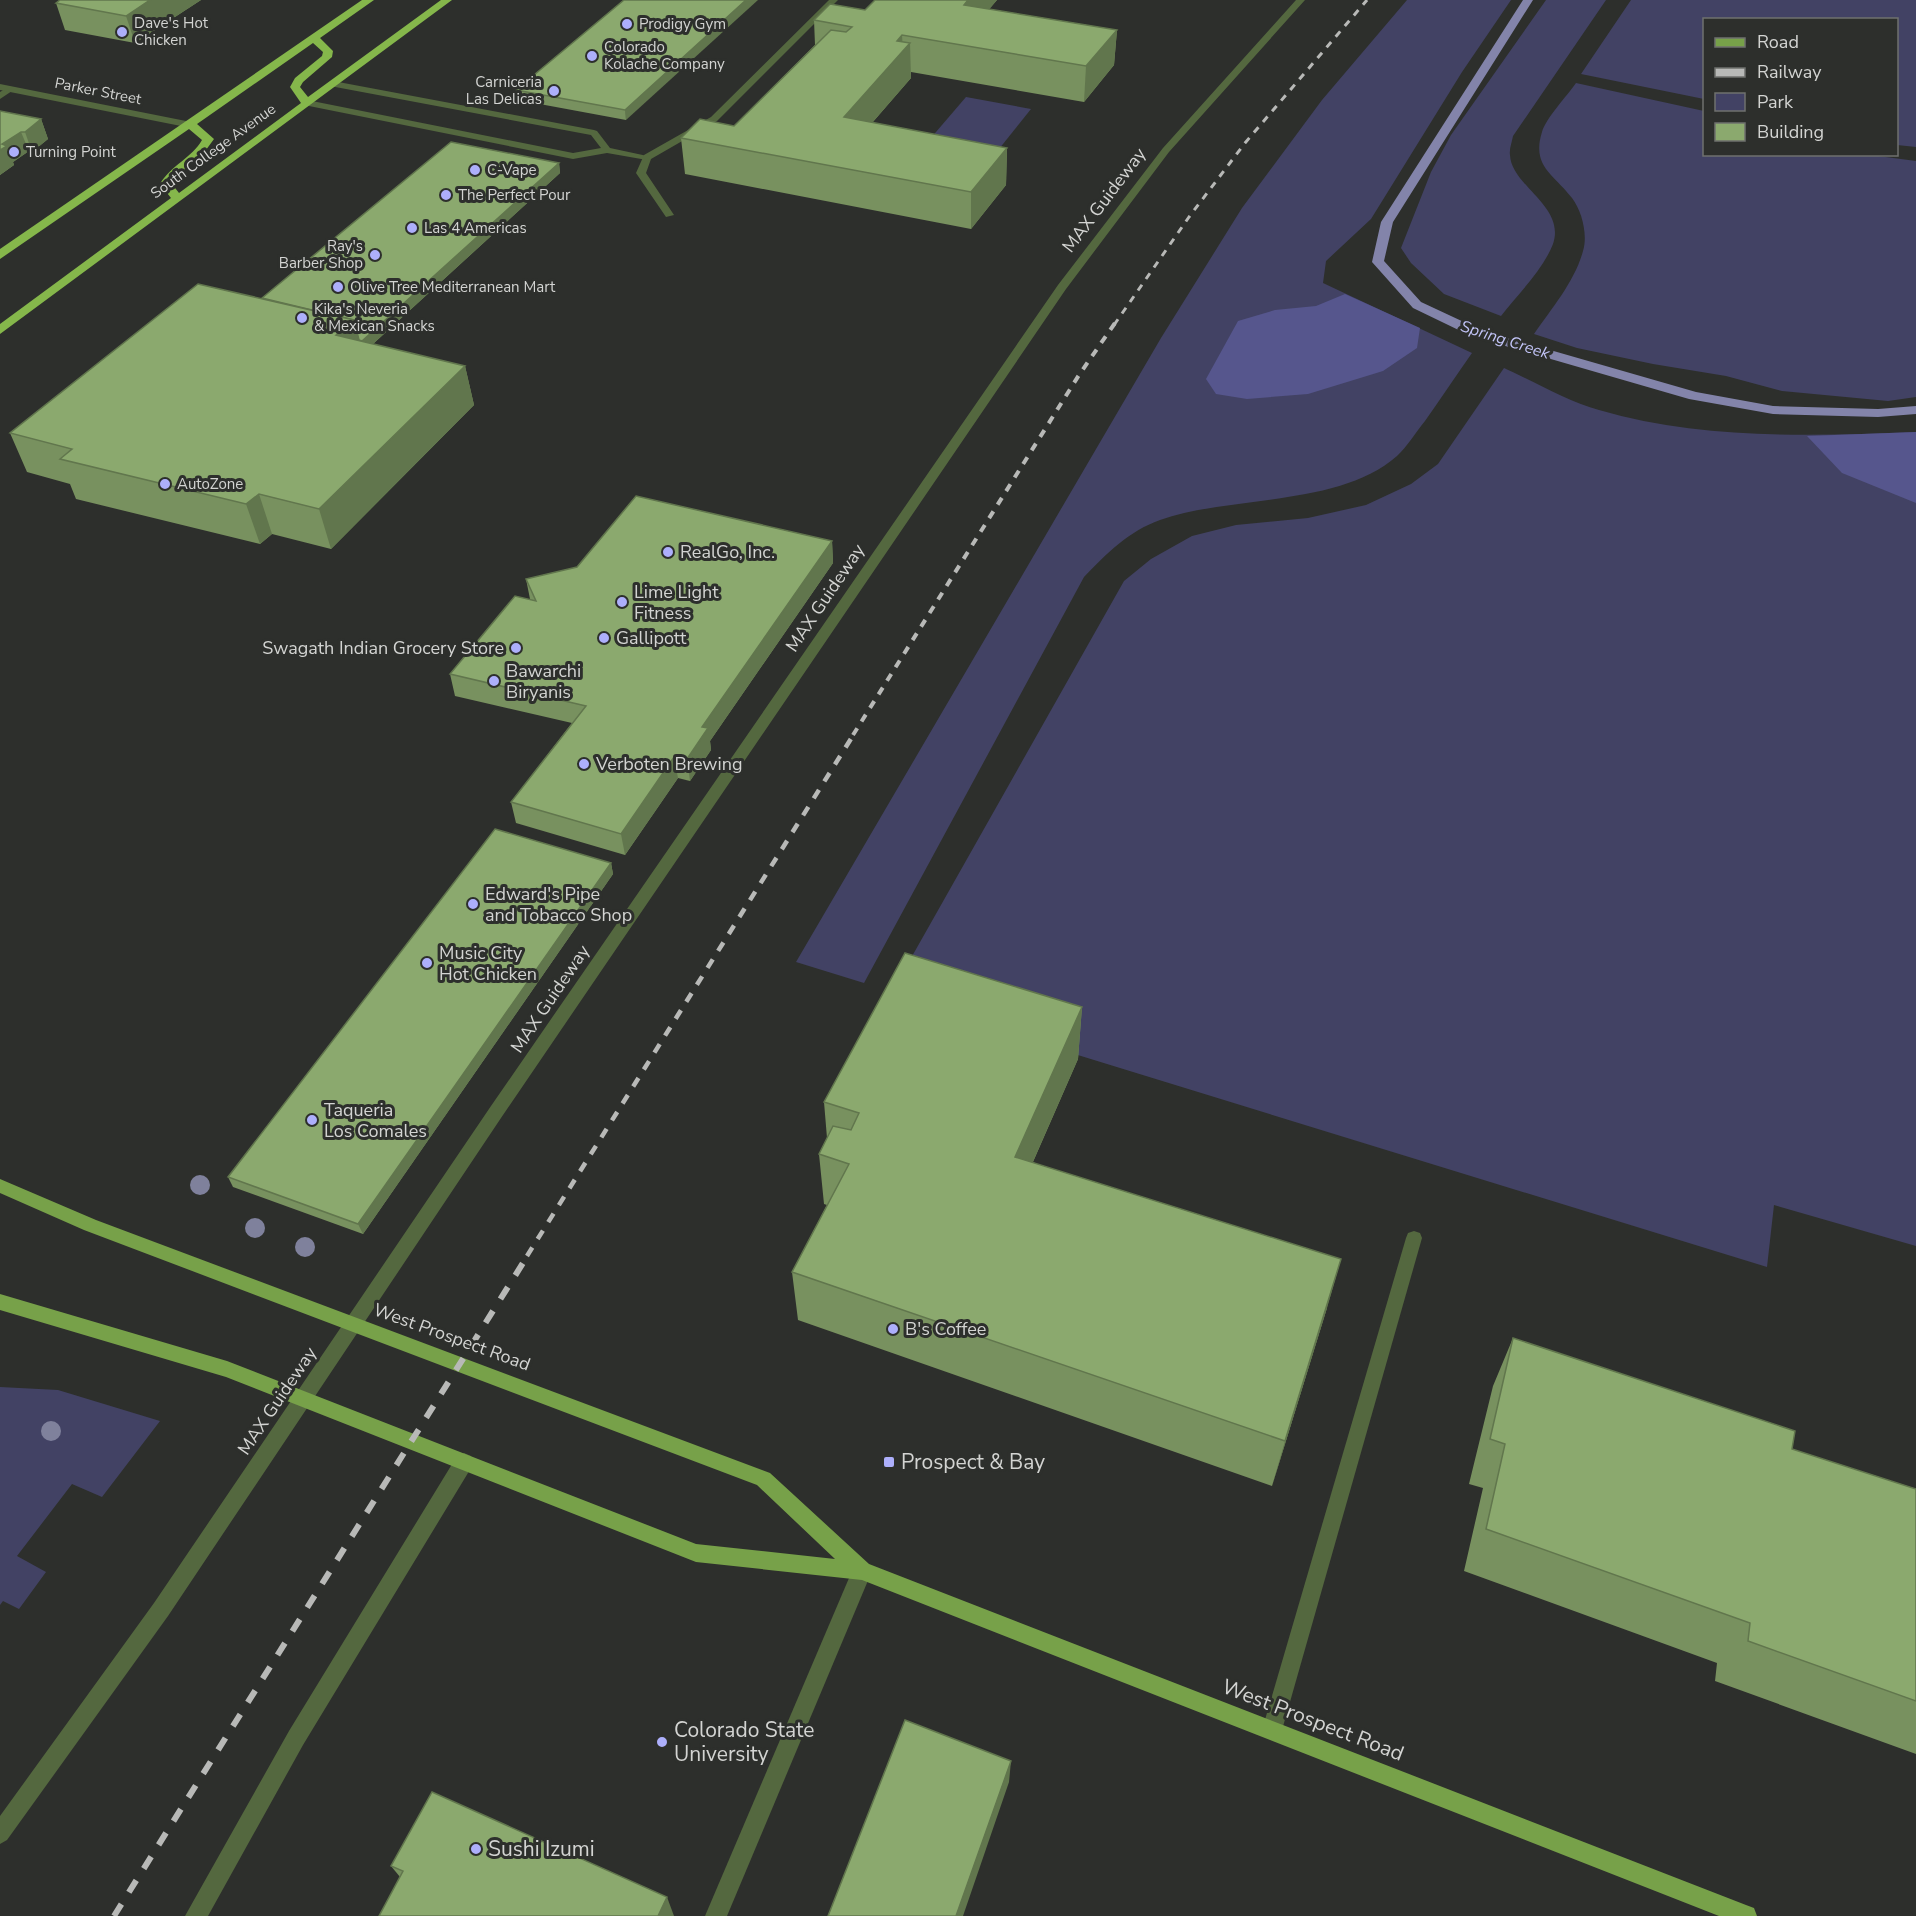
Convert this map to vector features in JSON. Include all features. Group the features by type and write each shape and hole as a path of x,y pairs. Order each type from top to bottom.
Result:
{"highway":[{"name":"South College Avenue","path":"0,255 369,0"},
{"name":"South College Avenue","path":"0,330 447,0"},
{"path":"306,103 295,87 299,80 327,57 328,51 314,38"},
{"path":"177,198 166,184 169,176 204,148 208,139 190,125"}],"main road":[{"name":"West Prospect Road","path":"0,1186 90,1225 763,1479 862,1571"},
{"name":"West Prospect Road","path":"0,1302 227,1369 696,1553 862,1571 1746,1916"}],"street":[{"path":"306,103 573,156 607,150 647,157 714,119 834,0"},
{"name":"MAX Guideway","path":"0,1833 40,1780 302,1399 1062,287 1166,150 1301,0"},
{"path":"333,84 594,133 607,150"},
{"name":"Parker Street","path":"0,87 190,125"},
{"path":"0,96 11,89"},
{"path":"647,157 641,173 669,215"},
{"path":"1272,1730 1414,1238"},
{"path":"196,1916 296,1738 464,1462"},
{"path":"716,1916 862,1571"}],"green space":[{"path":"1407,0 1511,0 1462,72 1371,219 1326,261 1323,283 1472,353 1404,448 1397,456 1373,472 1345,484 1315,492 1188,512 1160,520 1138,530 1110,552 1084,577 864,983 796,962 1161,338 1242,208 1322,100"},
{"path":"1546,0 1606,0 1513,136 1510,153 1513,166 1519,177 1545,207 1552,218 1555,231 1549,254 1530,282 1501,316 1444,294 1411,263 1401,248 1431,172 1451,135"},
{"path":"1631,0 1916,0 1916,147 1898,145 1898,18 1703,18 1703,99 1581,74"},
{"path":"1576,83 1703,111 1703,156 1878,156 1916,161 1916,397 1888,401 1782,391 1726,376 1577,348 1534,334 1569,284 1584,245 1583,223 1579,210 1572,198 1546,170 1540,154 1539,144 1542,132 1552,114"},
{"path":"966,97 1031,109 991,159 924,146"},
{"path":"1504,368 1563,397 1587,406 1638,420 1677,427 1796,435 1916,432 1916,1246 1774,1205 1767,1267 889,997 1124,581 1151,559 1192,536 1236,525 1308,518 1366,505 1411,484 1438,464"},
{"path":"0,1387 58,1390 160,1421 102,1497 72,1484 17,1556 46,1572 19,1609 3,1601 0,1605"}],"shaded area":[{"path":"1345,294 1420,328 1417,348 1383,371 1308,394 1247,399 1216,394 1206,379 1238,321 1275,310 1316,306"},
{"path":"1916,432 1916,503 1842,473 1807,436"}],"building":[{"path":"60,0 150,0 126,16 56,3"},
{"path":"624,0 746,0 625,110 516,90"},
{"path":"875,0 968,0 964,5 1117,30 1086,66 902,35 897,41 910,43 844,117 1007,148 971,192 681,138 700,119 734,126 831,30 846,32 852,27 814,20 830,4 865,10"},
{"path":"0,111 41,119 25,132 21,132 2,144 7,146 0,150"},
{"path":"451,142 559,163 362,341 359,340 354,320 262,298"},
{"path":"198,284 354,320 336,335 465,366 319,509 259,494 246,504 60,459 72,449 10,433"},
{"path":"636,496 832,541 702,727 708,728 687,759 674,757 621,834 511,802 586,706 450,674 515,596 536,601 526,579 577,567"},
{"path":"495,829 611,863 358,1224 228,1177"},
{"path":"905,953 1082,1007 1015,1157 1341,1259 1285,1441 792,1272 849,1164 819,1154 833,1126 851,1130 859,1113 824,1102"},
{"path":"1513,1338 1795,1431 1792,1449 1916,1489 1916,1701 1748,1641 1750,1623 1486,1529 1505,1444 1490,1439"},
{"path":"905,1720 1011,1761 956,1916 828,1916"},
{"name":"Sushi Izumi","path":"432,1792 667,1897 658,1916 379,1916 403,1871 391,1866"}],"waterway":[{"name":"Spring Creek","path":"1528,0 1387,222 1378,262 1417,305 1476,333 1694,396 1773,410 1878,413 1916,410"}],"railway":[{"path":"1114,325 1189,217 1245,143 1367,0"},
{"path":"853,735 1079,375 1115,323"},
{"path":"527,1256 854,734"},
{"path":"114,1916 528,1255"}],"place":[{"name":"Prodigy Gym","path":"627,24"},
{"name":"Dave's Hot Chicken","path":"122,32"},
{"name":"Colorado Kolache Company","path":"592,56"},
{"name":"Carniceria Las Delicas","path":"554,91"},
{"name":"Turning Point","path":"14,152"},
{"name":"C-Vape","path":"475,170"},
{"name":"The Perfect Pour","path":"446,195"},
{"name":"Las 4 Americas","path":"412,228"},
{"name":"Ray's Barber Shop","path":"375,255"},
{"name":"Olive Tree Mediterranean Mart","path":"338,287"},
{"name":"Kika's Neveria & Mexican Snacks","path":"302,318"},
{"name":"AutoZone","path":"165,484"},
{"name":"RealGo, Inc.","path":"668,552"},
{"name":"Lime Light Fitness","path":"622,602"},
{"name":"Gallipott","path":"604,638"},
{"name":"Swagath Indian Grocery Store","path":"516,648"},
{"name":"Bawarchi Biryanis","path":"494,681"},
{"name":"Verboten Brewing","path":"584,764"},
{"name":"Edward's Pipe and Tobacco Shop","path":"473,904"},
{"name":"Music City Hot Chicken","path":"427,963"},
{"name":"Taqueria Los Comales","path":"312,1120"},
{"name":"B's Coffee","path":"893,1329"},
{"name":"Prospect & Bay","path":"889,1462"},
{"name":"Colorado State University","path":"662,1742"},
{"name":"Sushi Izumi","path":"476,1849"}]}
